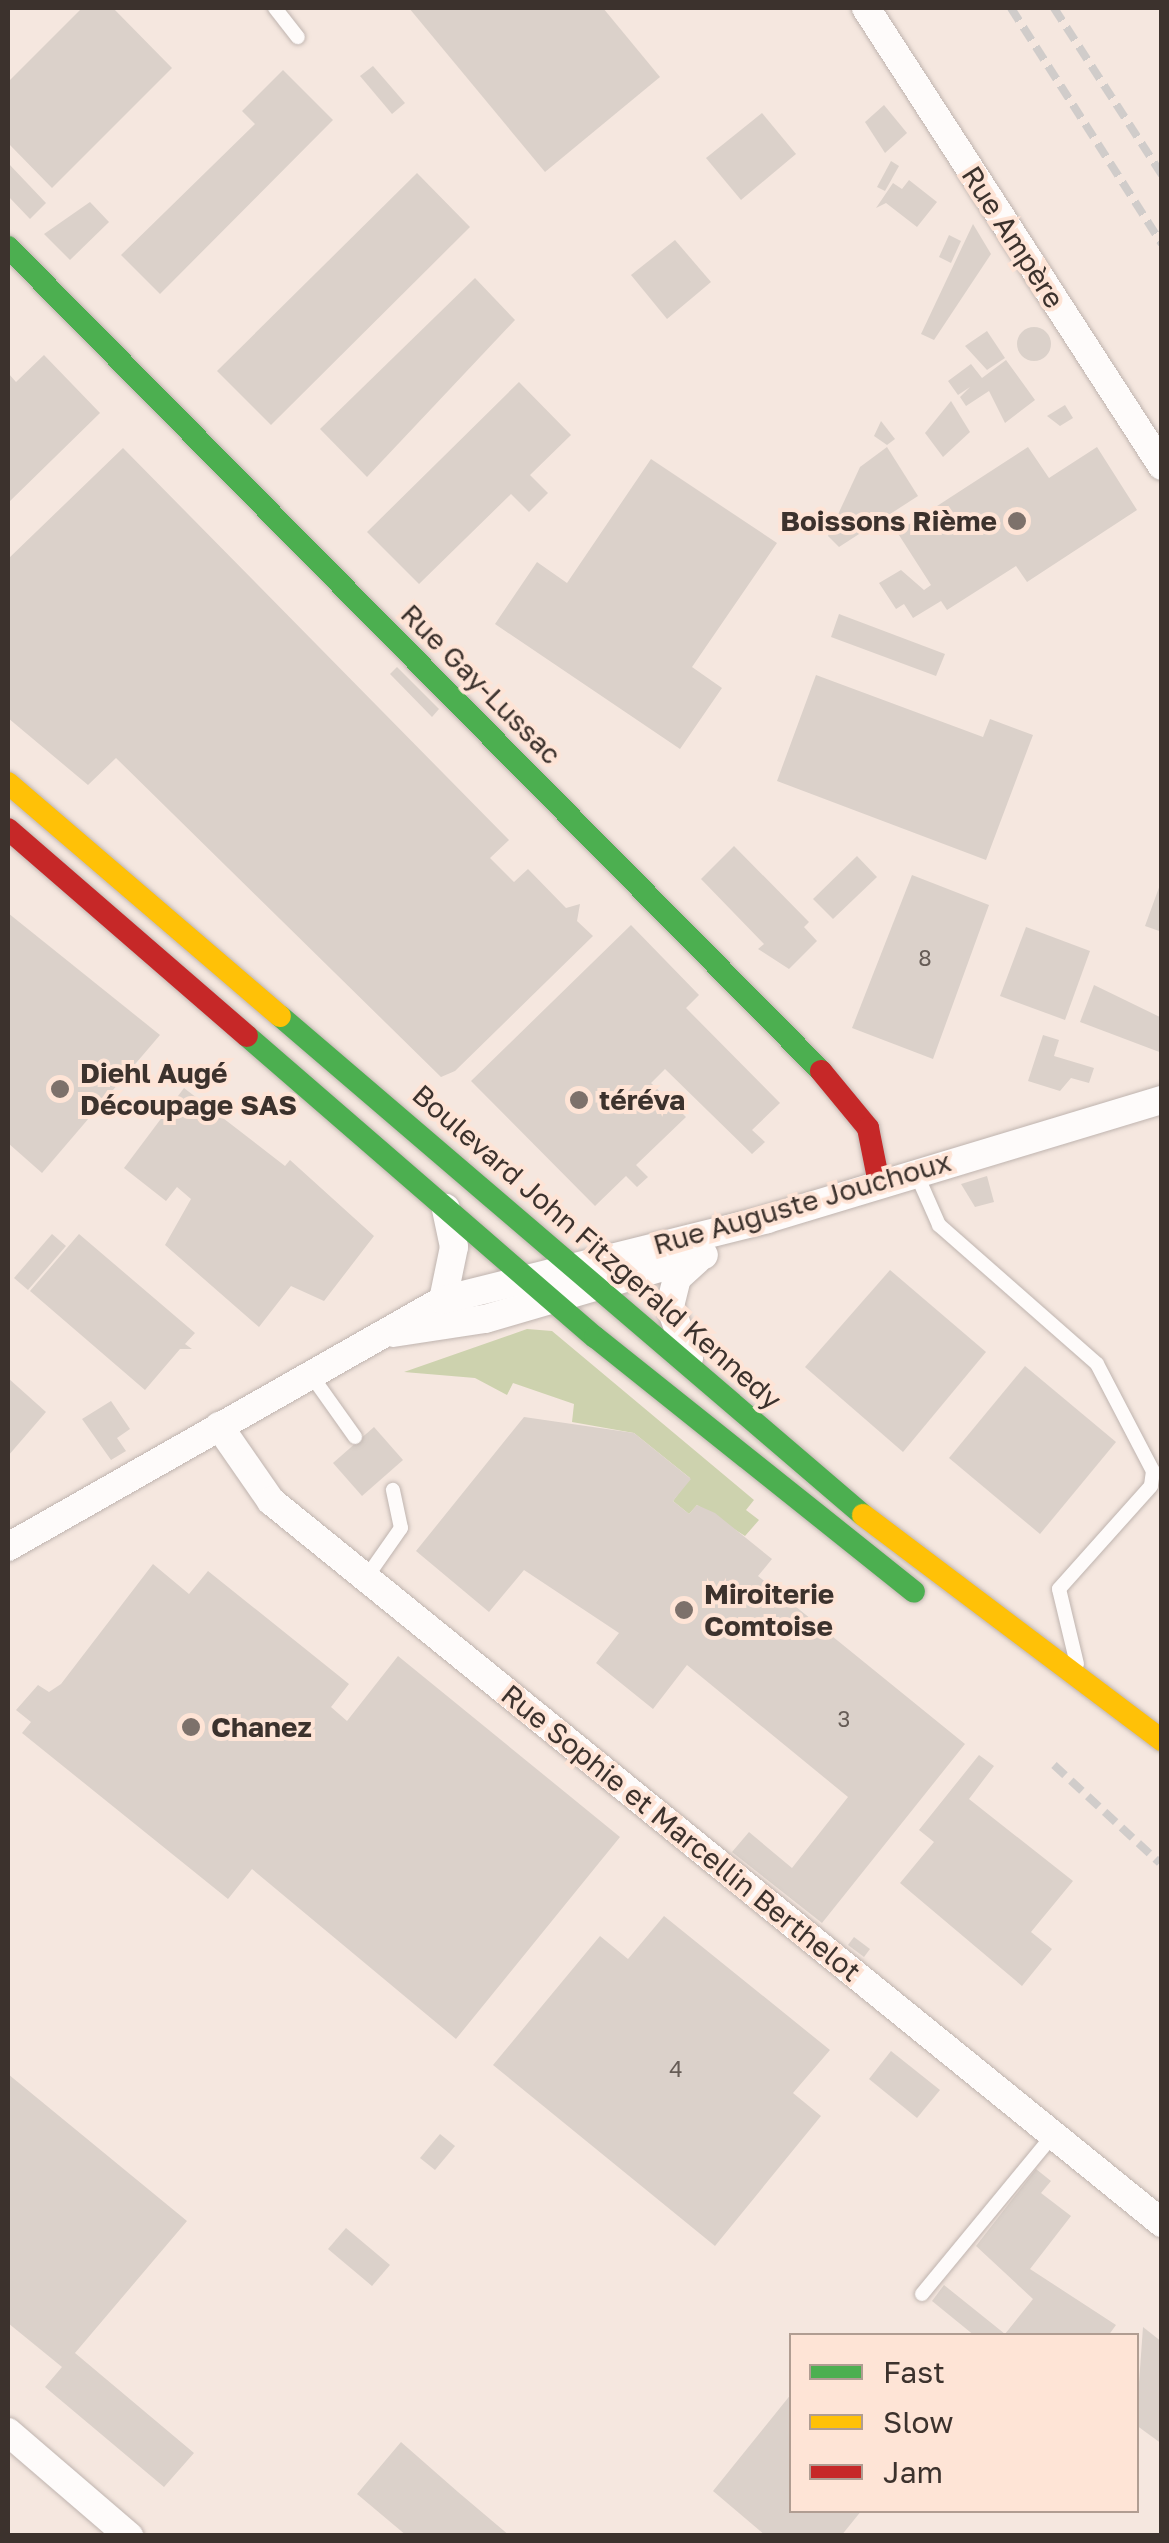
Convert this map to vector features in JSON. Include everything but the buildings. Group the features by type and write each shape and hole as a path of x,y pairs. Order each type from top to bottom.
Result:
{"main road":[{"name":"Rue Gay-Lussac","path":"8,247 845,1095 868,1128 879,1183"},
{"name":"Boulevard John Fitzgerald Kennedy","path":"8,783 575,1262 698,1374 1083,1688 1162,1740"},
{"path":"8,829 552,1298 938,1610"},
{"path":"1118,1742 1162,1771"}],"street":[{"name":"Rue Ampère","path":"866,8 1162,466"},
{"name":"Rue Auguste Jouchoux","path":"8,1547 392,1333 443,1300 575,1262 767,1219 1162,1100"},
{"path":"443,1300 454,1246 444,1202"},
{"path":"698,1374 670,1306 677,1278 704,1254 767,1219"},
{"name":"Rue Auguste Jouchoux","path":"392,1333 405,1338 602,1287 704,1254"},
{"name":"Rue Sophie et Marcellin Berthelot","path":"220,1426 271,1501 1162,2223"},
{"path":"8,2432 129,2536"}],"lane":[{"path":"276,8 298,36"},
{"path":"916,1172 939,1224 1097,1364 1153,1471 1151,1486 1059,1589 1083,1688"},
{"path":"311,1375 356,1438"},
{"path":"366,1578 401,1528 393,1490"},
{"path":"922,2294 1053,2135"}],"green space":[{"path":"527,1329 552,1331 754,1500 746,1510 759,1520 745,1536 697,1505 689,1514 673,1501 690,1478 634,1433 572,1422 574,1404 513,1383 507,1395 475,1378 404,1372"}],"railway":[{"path":"1011,8 1162,244"},
{"path":"1054,8 1162,175"},
{"path":"1054,1765 1160,1863"}],"traffic: fast":[{"path":"8,247 821,1071"},
{"path":"280,1016 863,1515"},
{"path":"247,1036 595,1337 914,1592"}],"traffic: slow":[{"path":"8,783 280,1016"},
{"path":"863,1515 1162,1740"}],"traffic: jam":[{"path":"8,829 247,1036"},
{"path":"821,1071 868,1128 879,1183"}],"place":[{"name":"Boissons Rième","path":"1017,521"},
{"name":"Diehl Augé Découpage SAS","path":"60,1089"},
{"name":"téréva","path":"579,1100"},
{"name":"Miroiterie Comtoise","path":"684,1610"},
{"name":"Chanez","path":"191,1727"}]}
